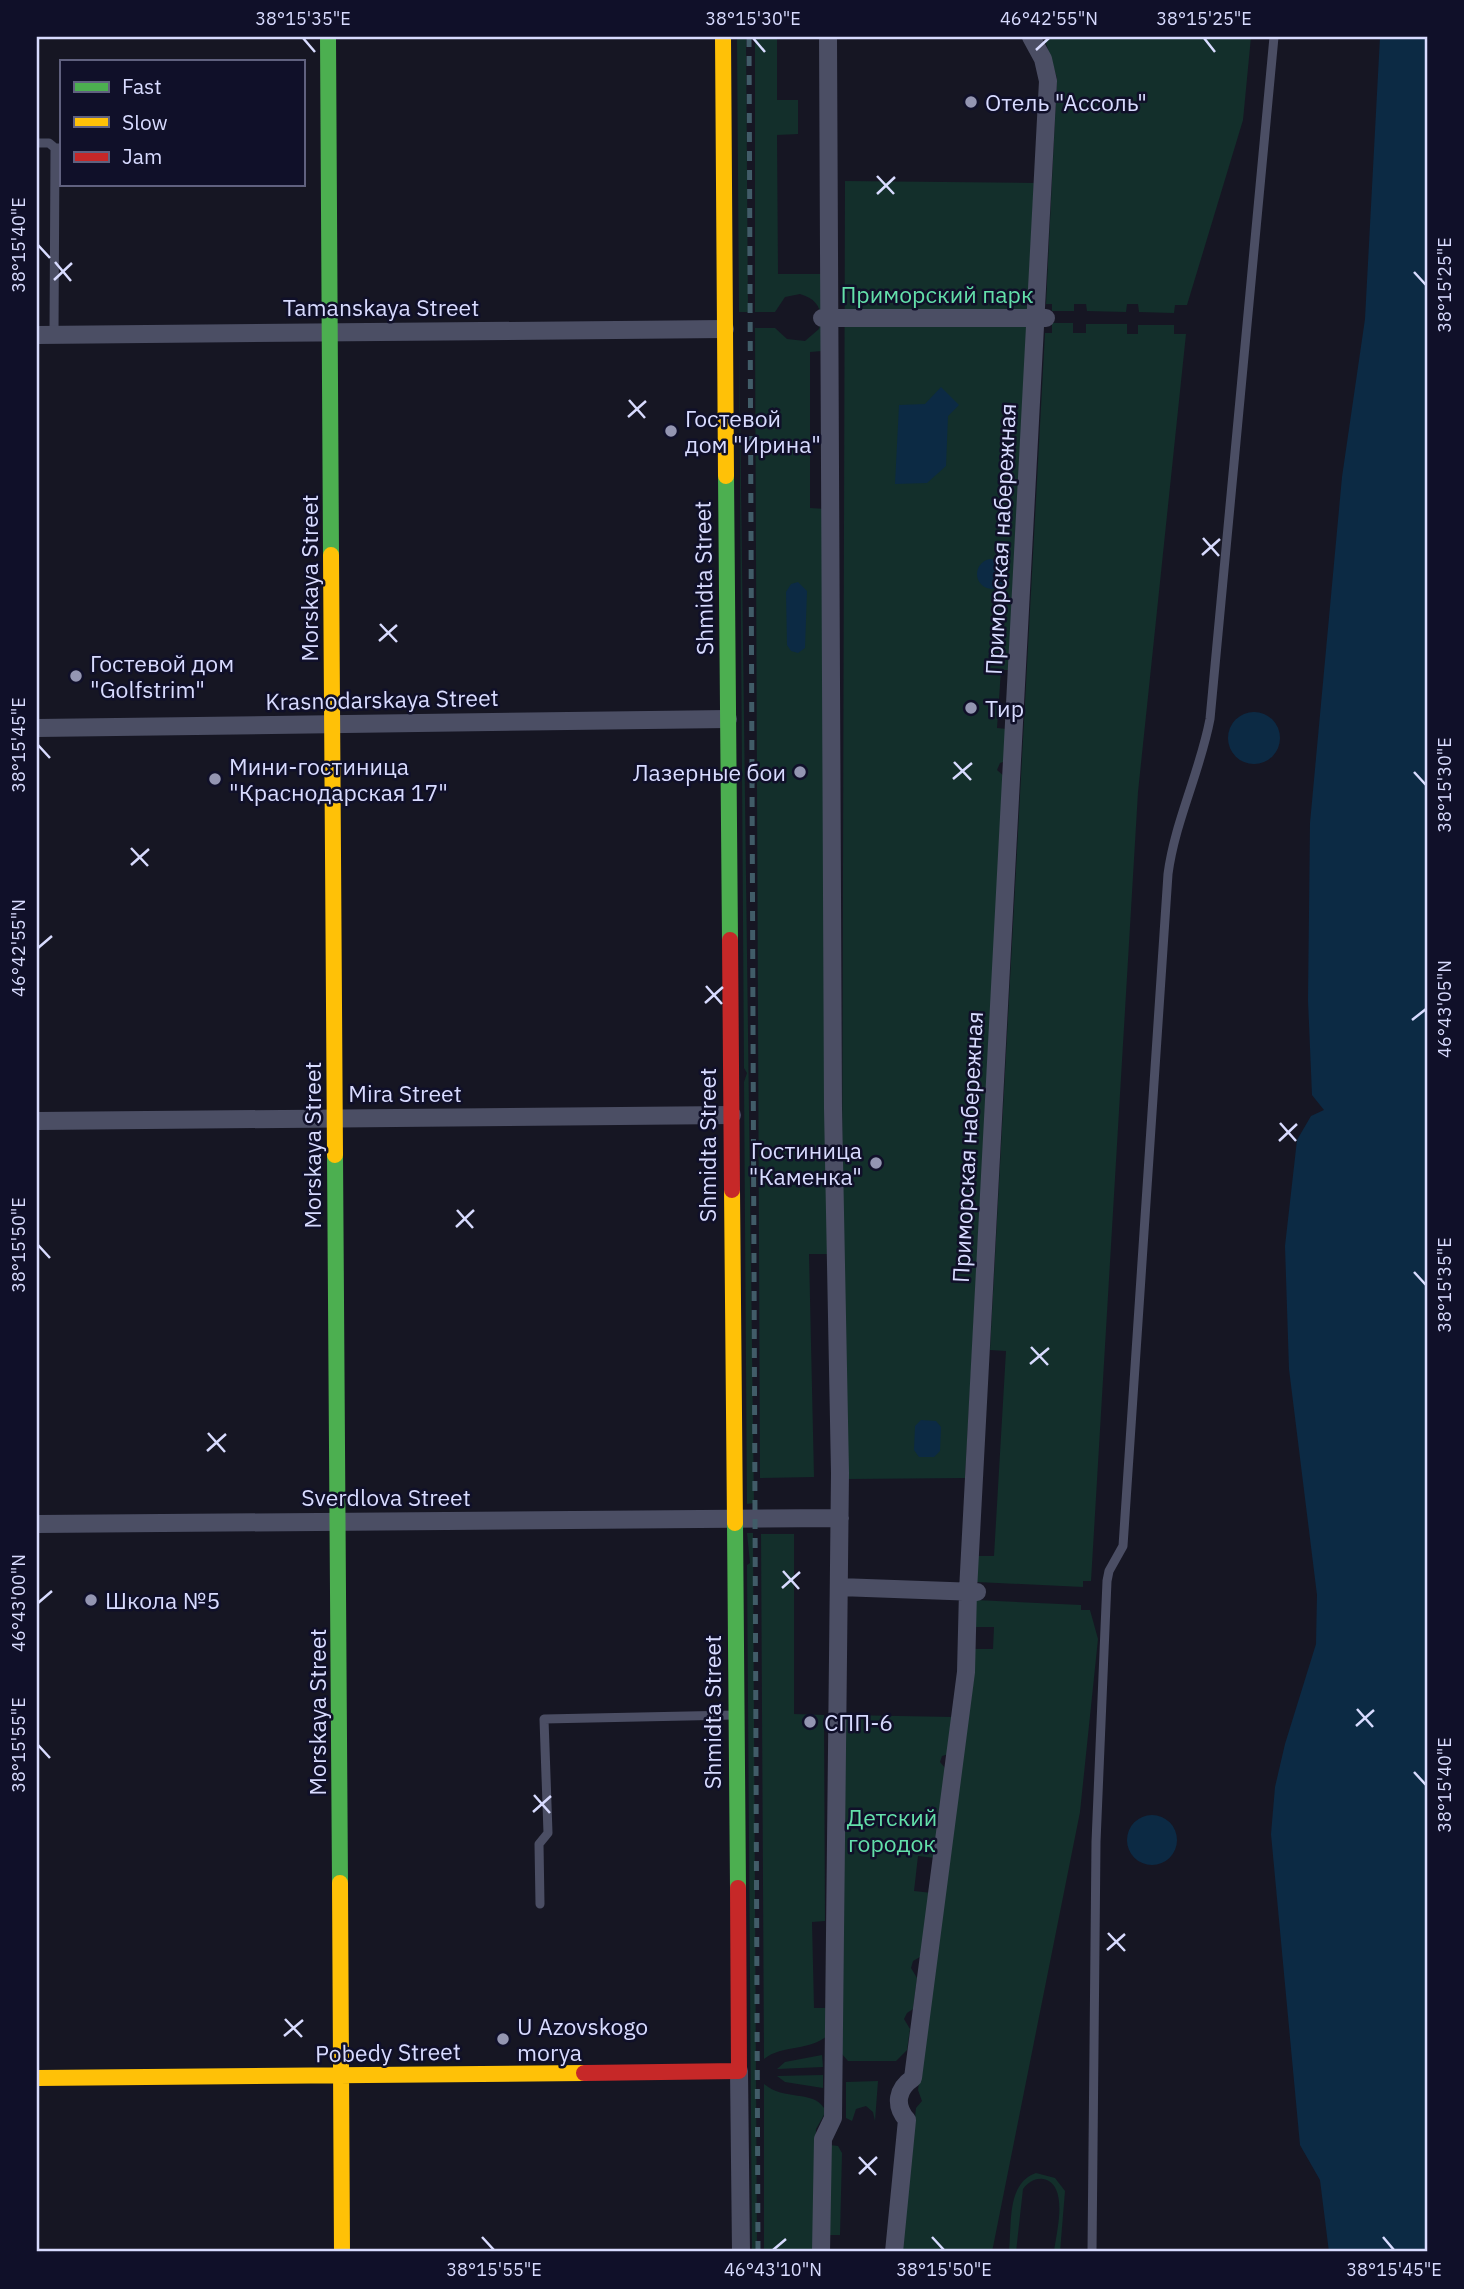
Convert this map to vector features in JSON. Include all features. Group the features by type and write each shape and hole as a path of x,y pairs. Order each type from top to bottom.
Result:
{"street":[{"name":"Morskaya Street","path":"328,37 342,2252"},
{"name":"Shmidta Street","path":"723,37 741,2252"},
{"path":"821,2252 823,2139 833,2118 839,1587 826,318 828,37"},
{"name":"Приморская набережная","path":"894,2252 907,2120 900,2110 899,2098 903,2086 913,2078 966,1672 972,1592 1041,317 1048,81 1043,59 1031,37"},
{"path":"826,318 1041,317"},
{"name":"Tamanskaya Street","path":"46,335 725,329"},
{"name":"Krasnodarskaya Street","path":"37,728 728,719"},
{"name":"Mira Street","path":"37,1121 732,1115"},
{"name":"Sverdlova Street","path":"37,1524 839,1518"},
{"path":"839,1587 972,1592"},
{"name":"Pobedy Street","path":"37,2078 739,2071"}],"lane":[{"path":"1092,2252 1096,1842 1108,1581 1109,1571 1123,1546 1168,874 1176,836 1204,751 1212,699 1274,37"},
{"path":"37,143 49,143 58,148 46,335"},
{"path":"540,1904 539,1844 548,1833 544,1719 737,1715"}],"green space":[{"path":"737,37 746,37 748,312 739,312"},
{"name":"Приморский парк","path":"755,37 777,37 777,100 798,100 798,134 777,135 778,274 821,274 822,351 810,352 810,508 826,509 827,1254 809,1254 814,1477 760,1478 755,328 775,328 787,339 805,341 819,329 821,317 815,303 800,294 785,297 775,312 755,312"},
{"path":"1044,37 1251,37 1243,120 1187,305 1175,305 1174,313 1139,312 1138,304 1127,304 1126,312 1087,311 1086,304 1074,304 1074,311 1052,311 1052,304 1046,304 1057,78"},
{"name":"Приморский парк","path":"845,181 1034,183 1010,670 1001,670 997,728 1007,729 1006,761 1000,763 997,770 1005,777 965,1478 848,1479 842,1208"},
{"path":"1052,323 1073,323 1073,333 1086,333 1086,324 1127,324 1127,334 1138,334 1138,325 1174,325 1174,334 1186,334 1138,792 1091,1581 1083,1581 1083,1587 977,1582 977,1556 994,1556 1006,1351 990,1350 1045,333 1052,333"},
{"path":"739,328 754,1503 747,1504 744,1082 747,1073 744,1068"},
{"path":"747,1533 753,1533 757,2252 752,2252 747,1565 750,1563"},
{"path":"761,1534 794,1534 794,1714 824,1715 825,1921 812,1922 814,2008 827,2008 828,2035 813,2044 779,2051 764,2059"},
{"path":"976,1600 1081,1605 1081,1610 1090,1610 1098,1639 1080,1812 992,2252 901,2252 916,2108 922,2101 918,2090 974,1676 975,1649 993,1649 994,1627 975,1627"},
{"name":"Детский городок","path":"845,1715 953,1717 949,1754 942,1756 940,1762 946,1769 938,1836 930,1844 936,1852 935,1858 918,1856 914,1891 932,1893 920,1957 913,1961 911,1968 917,1978 913,2009 904,2019 910,2029 907,2050 896,2061 848,2061 842,2054"},
{"path":"822,2055 823,2067 777,2069 785,2062"},
{"path":"823,2075 823,2088 785,2082 777,2076"},
{"path":"878,2081 875,2121 873,2112 866,2106 856,2109 852,2121 846,2118 846,2082"},
{"path":"764,2084 780,2092 813,2099 824,2108 824,2115 816,2129 814,2252 764,2252"},
{"path":"830,2145 838,2146 842,2153 840,2235 828,2235"},
{"path":"1036,2173 1055,2178 1065,2191 1060,2252 1054,2252 1059,2222 1059,2200 1051,2183 1040,2179 1032,2181 1023,2189 1016,2252 1009,2252 1015,2196 1026,2178"}],"water":[{"path":"1380,37 1427,37 1427,2252 1329,2252 1320,2180 1300,2145 1271,1834 1275,1787 1285,1744 1316,1644 1317,1595 1289,1369 1285,1246 1297,1140 1311,1116 1324,1110 1312,1095 1308,1000 1310,823 1342,477 1365,319"},
{"path":"941,387 959,405 948,416 946,466 927,483 895,484 899,405 925,404"},
{"path":"992,559 1003,563 1007,574 1003,585 992,589 981,585 977,574 981,563"},
{"path":"798,582 807,591 805,648 798,653 791,651 787,645 786,592 791,584"},
{"path":"1254,712 1273,719 1280,738 1273,757 1254,764 1235,757 1228,738 1235,719"},
{"path":"921,1420 936,1421 941,1427 940,1451 934,1457 919,1457 914,1450 915,1426"},
{"path":"1152,1815 1170,1822 1177,1840 1170,1858 1152,1865 1134,1858 1127,1840 1134,1822"}],"railway":[{"path":"749,37 758,2252"}],"traffic: fast":[{"path":"328,37 331,555"},
{"path":"726,476 730,940"},
{"path":"335,1155 340,1883"},
{"path":"735,1523 738,1888"}],"traffic: slow":[{"path":"723,37 726,476"},
{"path":"331,555 335,1155"},
{"path":"732,1190 735,1523"},
{"path":"340,1883 342,2252"},
{"path":"37,2078 584,2073"}],"traffic: jam":[{"path":"730,940 732,1190"},
{"path":"584,2073 739,2071 738,1888"}],"place":[{"name":"Отель \"Ассоль\"","path":"971,102"},
{"name":"Гостевой дом \"Ирина\"","path":"671,431"},
{"name":"Гостевой дом \"Golfstrim\"","path":"76,676"},
{"name":"Тир","path":"971,708"},
{"name":"Лазерные бои","path":"800,772"},
{"name":"Мини-гостиница \"Краснодарская 17\"","path":"215,779"},
{"name":"Гостиница \"Каменка\"","path":"876,1163"},
{"name":"Школа №5","path":"91,1600"},
{"name":"СПП-6","path":"810,1722"},
{"name":"U Azovskogo morya","path":"503,2039"}]}
